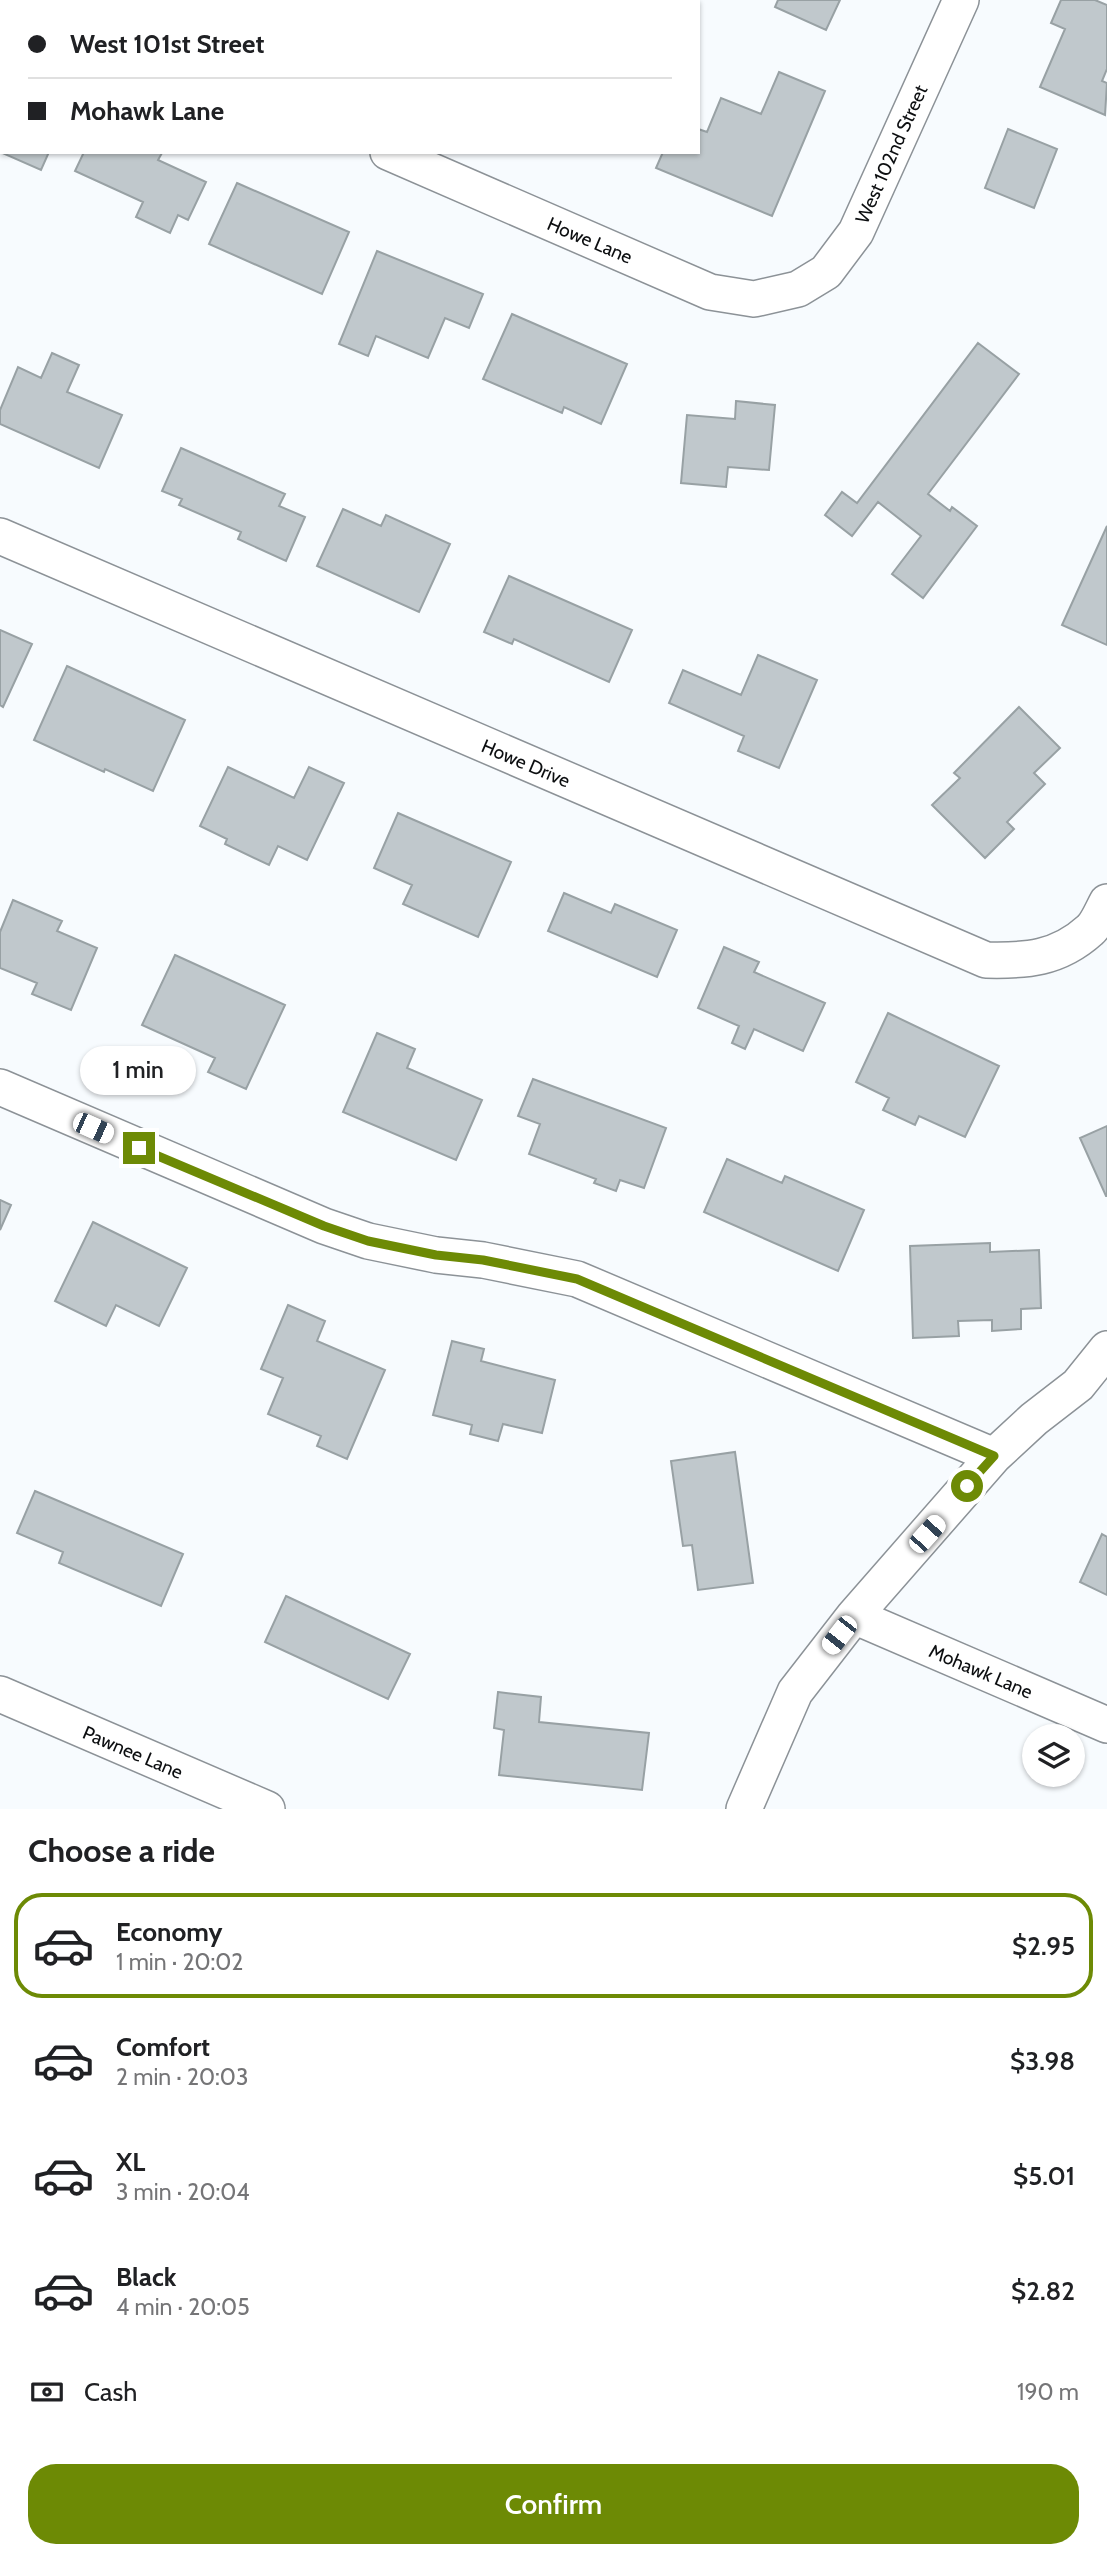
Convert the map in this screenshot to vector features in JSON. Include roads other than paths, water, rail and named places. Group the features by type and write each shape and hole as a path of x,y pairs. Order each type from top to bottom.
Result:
{"street":[{"name":"West 102nd Street","path":"797,289 826,272 856,232 961,0"},
{"name":"Howe Lane","path":"393,154 710,292 754,299 797,289"},
{"name":"Howe Drive","path":"0,536 986,960 1023,961 1057,952 1091,929 1107,902"},
{"path":"0,1087 324,1226 368,1241 577,1279 994,1456"},
{"path":"744,1809 795,1692 854,1616 994,1456 1034,1419 1078,1385 1107,1349"},
{"name":"Mohawk Lane","path":"854,1616 1107,1726"},
{"name":"Pawnee Lane","path":"0,1694 267,1809"}]}
